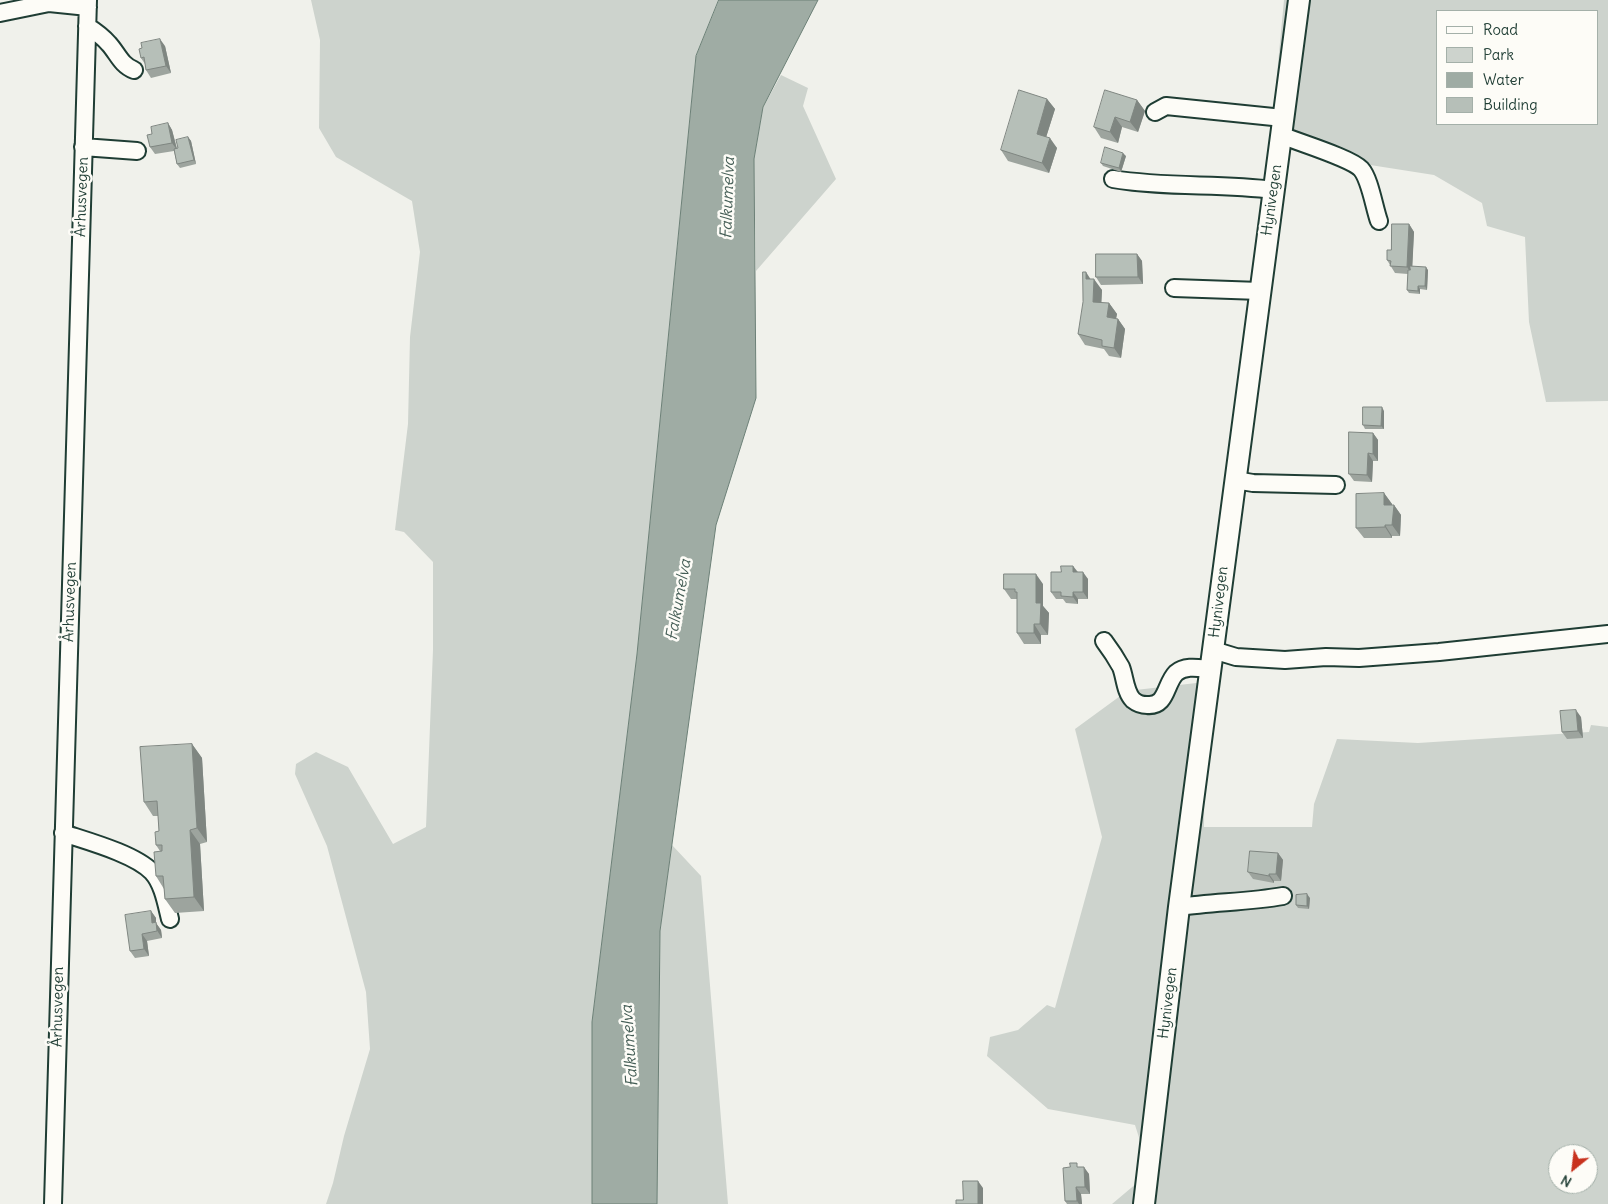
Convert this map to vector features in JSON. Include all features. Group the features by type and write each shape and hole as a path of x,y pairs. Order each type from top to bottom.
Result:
{"main road":[{"name":"Hynivegen","path":"1144,1204 1179,907 1299,0"}],"street":[{"path":"0,13 49,4 88,4"},
{"name":"Århusvegen","path":"52,1204 88,4"},
{"path":"87,26 96,31 110,44 127,68 134,70"},
{"path":"1155,112 1166,106 1282,127 1360,168 1379,221"},
{"path":"84,147 137,151"},
{"path":"1113,178 1134,182 1214,185 1274,190"},
{"path":"1174,288 1260,291"},
{"path":"1235,480 1253,484 1336,485"},
{"path":"1104,641 1122,668 1130,697 1137,703 1151,706 1160,702 1176,674 1186,668 1211,659 1236,657 1285,660 1326,657 1359,658 1439,652 1608,634"},
{"path":"63,833 126,856 153,872 160,884 170,919"},
{"path":"1179,907 1236,900 1255,901 1284,896"}],"green space":[{"path":"311,0 719,0 696,56 637,654 592,1022 592,1204 326,1204 370,1049 366,992 327,846 295,774 296,764 316,752 348,767 393,844 426,827 433,650 433,562 404,532 395,530 408,424 410,337 420,252 412,201 336,157 319,128 320,40"},
{"path":"1284,0 1608,0 1608,401 1546,402 1529,322 1525,237 1487,226 1482,203 1434,175 1351,162 1283,126 1274,106"},
{"path":"781,75 808,88 803,106 836,179 756,271 754,159 763,107"},
{"path":"1205,682 1204,827 1312,827 1314,804 1337,739 1418,743 1589,732 1591,725 1608,727 1608,1204 1112,1204 1150,1172 1135,1125 1048,1109 987,1056 990,1037 1018,1030 1047,1005 1055,1008 1102,837 1075,729 1127,691"},
{"path":"672,845 701,876 728,1204 657,1204 660,931"}],"water":[{"name":"Falkumelva","path":"719,0 818,0 763,107 754,159 756,398 716,525 660,931 657,1204 592,1204 592,1022 637,654 696,56"}],"building":[{"path":"160,39 166,66 146,70 144,57 141,58 139,49 142,48 141,43"},
{"path":"1019,90 1047,99 1037,134 1050,138 1042,163 1001,150"},
{"path":"1105,90 1137,100 1130,122 1115,117 1110,132 1094,127"},
{"path":"168,123 172,143 150,147 147,135 152,134 151,127"},
{"path":"188,137 194,160 177,164 174,149 178,148 176,140"},
{"path":"1105,147 1123,153 1119,168 1101,163"},
{"path":"1392,224 1409,224 1407,267 1390,266 1391,261 1387,260 1387,250 1391,250"},
{"path":"1096,254 1137,254 1138,277 1096,277"},
{"path":"1410,266 1426,267 1425,286 1418,286 1418,291 1407,290"},
{"path":"1083,272 1086,272 1086,279 1094,279 1093,302 1109,303 1107,317 1118,319 1114,348 1102,346 1102,340 1078,334 1083,302"},
{"path":"1363,407 1382,407 1381,426 1363,425"},
{"path":"1349,432 1373,433 1373,454 1368,453 1367,475 1349,474"},
{"path":"1384,493 1384,505 1394,505 1392,525 1356,528 1356,494"},
{"path":"1061,566 1073,566 1073,572 1083,572 1083,592 1073,592 1073,597 1061,596 1061,592 1051,592 1051,572 1061,572"},
{"path":"1004,574 1036,574 1036,603 1041,603 1040,624 1034,624 1034,633 1017,633 1017,592 1015,592 1015,589 1004,589"},
{"path":"1576,710 1578,731 1562,732 1560,711"},
{"path":"192,744 197,828 190,830 194,897 165,899 163,876 156,876 154,852 162,851 162,845 156,845 155,832 159,831 157,801 144,802 140,747"},
{"path":"1250,851 1278,853 1276,874 1269,874 1269,876 1248,872"},
{"path":"1307,894 1307,906 1296,905 1296,895"},
{"path":"151,911 152,923 156,922 157,931 142,934 144,949 130,951 125,915"},
{"path":"1070,1163 1077,1163 1077,1167 1084,1167 1085,1187 1076,1187 1077,1201 1065,1201 1063,1168 1070,1167"},
{"path":"963,1181 978,1181 978,1204 956,1204 956,1200 963,1200"}]}
